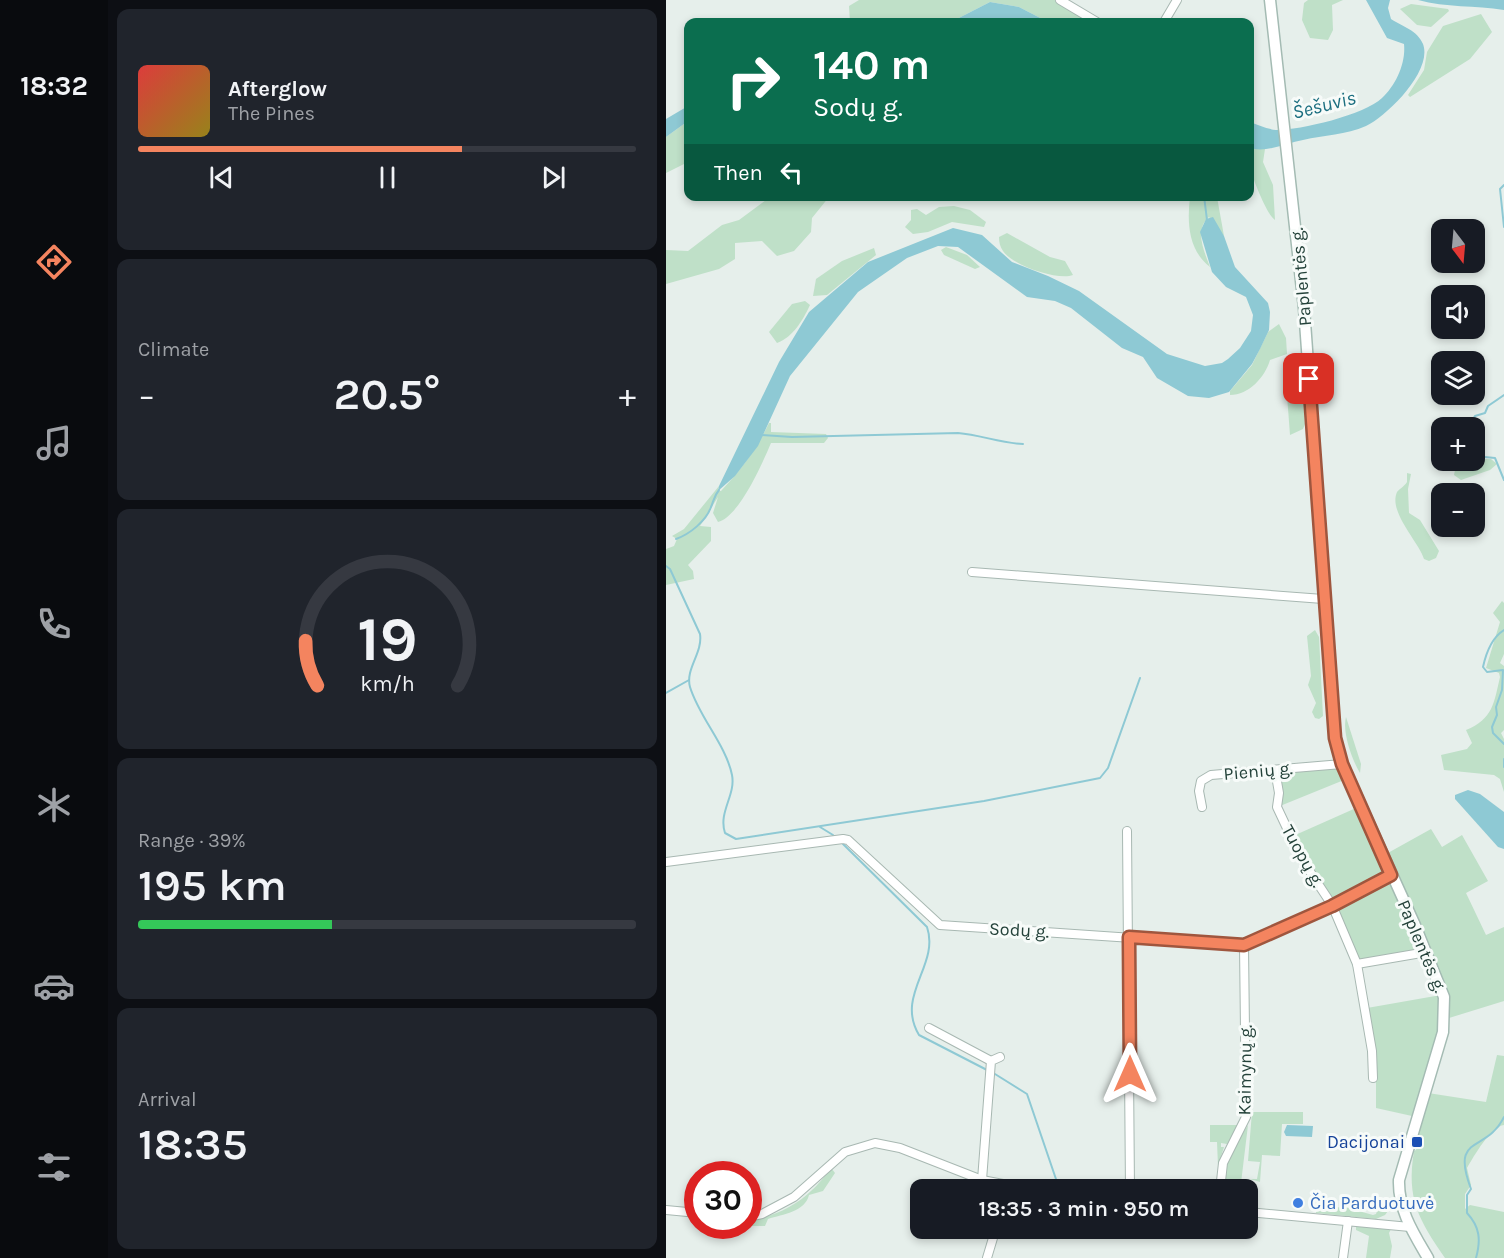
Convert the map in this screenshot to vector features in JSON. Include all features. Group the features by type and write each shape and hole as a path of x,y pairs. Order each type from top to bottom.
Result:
{"main road":[{"name":"Paplentės g.","path":"1270,0 1291,172 1305,320 1332,720 1342,764 1441,984 1445,1009 1443,1032 1399,1180 1400,1196 1410,1227 1428,1258"}],"street":[{"path":"1060,0 1090,18"},
{"path":"1166,18 1177,0"},
{"path":"972,573 1323,598"},
{"name":"Pienių g.","path":"1202,807 1199,791 1201,781 1206,777 1342,764"},
{"name":"Tuopų g.","path":"1275,770 1279,793 1277,807 1301,858 1332,906 1357,964 1372,1051 1373,1078"},
{"path":"1127,831 1130,1179"},
{"name":"Sodų g.","path":"666,862 847,839 940,925 1244,945 1332,906 1391,875"},
{"name":"Kaimynų g.","path":"1221,1179 1223,1163 1246,1116 1244,945"},
{"path":"1357,964 1427,952"},
{"path":"929,1028 991,1061"},
{"path":"991,1061 1000,1057"},
{"path":"982,1179 991,1061"},
{"path":"762,1212 781,1205 805,1189 838,1157 868,1144 888,1144 979,1179"},
{"path":"666,1210 684,1212"},
{"path":"1258,1213 1410,1227"},
{"path":"1343,1258 1348,1221"},
{"path":"987,1258 993,1239"}],"green space":[{"path":"859,0 1060,0 1090,18 1040,18 1019,7 990,2 959,18 850,18 849,6"},
{"path":"1308,0 1343,0 1332,5 1333,30 1328,40 1310,38 1302,20 1304,3"},
{"path":"1411,4 1449,11 1431,27 1417,25 1400,9"},
{"path":"1481,14 1492,32 1470,59 1410,97 1408,95 1424,70 1427,52 1443,26"},
{"path":"684,124 684,164 666,173 666,137"},
{"path":"1254,148 1265,149 1263,162 1273,185 1275,220 1254,179"},
{"path":"765,201 826,201 812,218 811,232 794,251 777,256 762,241 735,243 735,259 719,269 666,284 666,250 688,251 722,225 739,220"},
{"path":"1190,201 1218,201 1224,236 1209,217 1204,222 1201,234 1210,267 1193,244 1189,216"},
{"path":"954,206 970,210 986,222 984,227 952,222 928,232 913,234 905,227 911,220 911,210 917,209 926,215 939,207"},
{"path":"1007,233 1050,257 1065,261 1073,275 1047,274 1016,262 1003,251 1000,244 999,237"},
{"path":"946,247 967,255 980,267 975,269 944,255 941,250"},
{"path":"874,248 876,255 827,295 813,296 816,279 842,261"},
{"path":"805,301 810,305 801,322 788,337 777,343 769,332 792,304"},
{"path":"1279,324 1286,338 1287,354 1270,360 1260,379 1250,388 1230,395 1230,391 1252,365 1268,332"},
{"path":"1288,369 1291,381 1301,381 1305,424 1303,429 1290,435 1286,382"},
{"path":"771,423 771,432 826,434 828,438 824,443 771,443 749,488 734,510 718,522 713,513 718,497 700,526 711,527 711,541 688,565 693,571 694,579 666,585 666,549 674,546 677,539 672,536 684,529 719,486 718,491 721,491 735,475 753,451"},
{"path":"1485,459 1491,459 1497,464 1490,470 1461,480 1454,475 1455,471 1485,471"},
{"path":"1407,473 1411,474 1408,489 1409,513 1420,520 1439,551 1436,558 1429,561 1424,559 1397,509 1395,500 1397,492 1407,482"},
{"path":"1502,601 1504,603 1504,654 1500,663 1504,666 1504,730 1501,733 1504,739 1504,792 1500,779 1494,775 1444,770 1441,755 1467,749 1472,743 1466,730 1482,721 1494,702 1500,677 1499,673 1486,668 1500,622 1493,613"},
{"path":"1315,630 1319,637 1323,716 1319,719 1315,718 1312,712 1316,703 1308,685 1311,676 1307,636"},
{"path":"1346,717 1361,764 1360,773 1345,730"},
{"path":"1338,766 1344,780 1280,806 1277,772"},
{"path":"1356,808 1385,873 1333,901 1293,836"},
{"path":"1431,829 1442,847 1462,835 1488,881 1466,893 1486,935 1504,927 1504,1001 1449,1018 1448,1001 1435,959 1386,854"},
{"path":"1384,882 1392,886 1425,954 1362,965 1336,907"},
{"path":"1441,995 1441,1022 1412,1116 1376,1108 1376,1065 1367,1008"},
{"path":"1497,1055 1504,1056 1504,1125 1488,1136 1467,1168 1471,1185 1465,1194 1465,1209 1470,1205 1504,1212 1504,1258 1445,1258 1428,1232 1413,1196 1414,1151 1420,1137 1417,1134 1428,1093 1486,1102"},
{"path":"1252,1112 1303,1112 1303,1124 1282,1124 1280,1156 1262,1155 1260,1182 1257,1179 1260,1162 1248,1161"},
{"path":"1210,1125 1238,1125 1227,1144 1221,1143 1221,1147 1224,1147 1218,1166 1217,1142 1210,1142"},
{"path":"1248,1125 1241,1179 1225,1179 1228,1163"},
{"path":"832,1169 835,1173 823,1191 809,1195 807,1201 798,1209 768,1219 765,1226 762,1226 762,1218 791,1206 815,1188"},
{"path":"1379,1206 1391,1207 1385,1215 1376,1219 1316,1213 1316,1207 1348,1208 1373,1215 1376,1214"},
{"path":"1356,1226 1391,1229 1389,1233 1392,1246 1390,1258 1366,1258 1369,1236 1356,1230"}],"water":[{"path":"1366,0 1390,0 1388,8 1391,19 1413,32 1423,44 1424,55 1415,79 1385,113 1358,129 1270,148 1254,149 1254,124 1276,130 1316,124 1347,116 1382,98 1396,80 1402,66 1404,51 1404,44 1387,38"},
{"path":"1418,0 1504,0 1504,10 1439,4"},
{"path":"990,2 1019,7 1040,18 959,18"},
{"path":"684,108 684,124 666,137 666,119"},
{"path":"1213,217 1224,236 1235,267 1268,303 1270,312 1269,330 1260,349 1252,364 1229,392 1209,398 1188,396 1157,378 1143,357 1122,348 1071,308 1055,301 1027,297 958,247 938,246 907,258 858,292 790,376 758,446 735,476 718,491 779,362 809,312 868,262 953,228 982,235 1012,262 1079,291 1167,354 1205,366 1222,363 1240,348 1251,331 1253,315 1246,297 1226,287 1212,272 1200,232 1206,219"},
{"path":"1468,790 1480,794 1504,812 1504,849 1498,847 1455,799 1455,795"},
{"path":"1287,1125 1313,1126 1312,1137 1286,1136 1284,1132"}],"waterway":[{"path":"1504,185 1500,189 1504,227"},
{"path":"1205,201 1207,220"},
{"path":"1474,417 1485,413 1488,406 1504,395"},
{"path":"761,435 792,437 958,433 1023,444"},
{"path":"1485,457 1495,458 1504,480"},
{"path":"676,539 687,534 701,522 709,512 719,490"},
{"path":"666,566 670,569 700,634 699,648 690,674 690,687 729,764 733,782 723,825 725,833 736,839 984,801 1100,778 1108,768 1140,678"},
{"path":"1504,630 1490,646 1483,667 1487,672 1503,670 1502,690 1492,727 1493,733 1504,744"},
{"path":"666,693 689,680"},
{"path":"1504,759 1504,767"},
{"path":"820,827 833,835"},
{"path":"843,844 927,927 928,954 914,993 912,1007 913,1020 919,1035 987,1070"},
{"path":"995,1074 1027,1094 1056,1179"},
{"path":"1476,1258 1479,1245 1478,1234 1475,1223 1467,1213 1467,1195 1471,1189 1465,1159 1467,1151 1497,1128 1504,1117"}],"place":[{"name":"Dacijonai","path":"1417,1142"},
{"name":"Čia Parduotuvė","path":"1298,1203"}],"route":[{"path":"1130,1074 1129,937 1244,945 1332,906 1391,875 1342,764 1332,720 1309,379"}],"water label":[{"name":"Šešuvis","path":"1324,105"}]}
